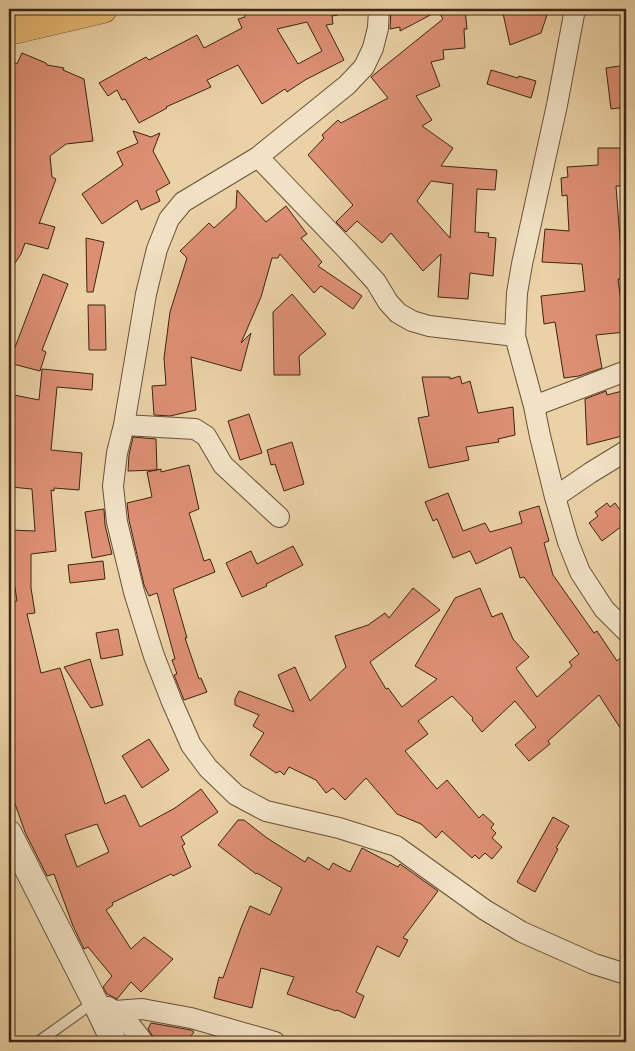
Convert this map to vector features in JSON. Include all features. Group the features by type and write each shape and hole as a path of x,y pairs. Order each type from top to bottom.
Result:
{"highway":[{"path":"10,24 103,9"}],"street":[{"path":"379,9 378,28 373,48 364,67 347,85 258,157 183,202 169,219 157,249 146,294 124,425 117,453 113,486 117,522 132,583 154,656 191,745 208,768 236,796 266,811 339,828 396,846 485,910 522,932 594,964 626,974"},
{"path":"575,9 557,105 522,264 515,336 534,406 555,498 568,542 580,572 604,609 626,632"},
{"path":"258,157 376,282 388,302 398,312 412,321 429,326 515,336"},
{"path":"534,406 626,371"},
{"path":"124,425 194,428 206,436 222,464 279,517"},
{"path":"555,498 590,473 626,451"},
{"path":"9,833 105,1006 114,1042"},
{"path":"105,1006 128,1023 143,1042"},
{"path":"105,1006 142,1009 191,1018 275,1042"}],"lane":[{"path":"38,1042 105,1006"}],"building":[{"path":"243,9 337,9 338,15 332,16 333,24 326,25 344,60 305,80 287,92 285,89 262,104 238,65 207,80 211,87 166,107 139,123 125,99 122,100 117,90 108,96 99,83 146,57 149,60 197,35 204,48 242,28 238,19 245,17","holes":["307,22 322,51 298,64 277,29"]},
{"path":"391,9 465,9 467,29 464,29 465,48 443,50 444,59 431,62 440,86 416,96 432,120 422,126 453,148 441,166 497,170 495,190 477,189 475,232 489,233 488,237 496,238 493,276 470,273 468,299 438,297 441,254 423,271 391,233 382,243 357,221 346,232 336,222 353,205 308,155 324,138 322,135 338,120 341,123 388,98 371,77 443,19 438,11 400,31 400,27 390,29","holes":["431,181 453,184 450,238 417,201"]},
{"path":"502,9 549,9 541,33 510,45"},
{"path":"22,53 47,65 64,68 63,70 84,79 93,141 66,144 50,156 52,177 56,179 39,224 55,227 48,249 25,243 21,254 9,272 9,102 14,87 9,85 9,60 17,64"},
{"path":"626,65 626,107 611,109 606,68"},
{"path":"491,70 536,81 531,98 487,84"},
{"path":"133,131 151,137 160,133 153,151 170,183 156,191 160,201 141,210 137,200 102,224 82,194 123,165 117,152 138,143"},
{"path":"598,148 626,148 626,186 616,186 623,279 618,279 625,332 596,335 602,368 579,376 564,378 555,322 544,324 541,296 585,291 582,264 542,262 545,229 569,231 567,195 562,196 561,178 568,177 567,167 598,165"},
{"path":"237,190 266,222 286,206 307,234 301,238 322,262 318,266 362,296 353,309 321,286 314,293 280,254 278,258 272,258 261,297 241,343 251,333 241,371 191,357 196,410 170,416 154,415 152,386 166,385 164,358 170,312 187,258 180,251 209,223 214,228 236,208"},
{"path":"86,238 104,242 93,292 87,292"},
{"path":"43,274 68,284 42,350 46,352 40,371 9,363"},
{"path":"292,294 326,334 299,356 300,375 274,375 273,312"},
{"path":"88,305 105,305 106,350 89,350"},
{"path":"42,369 93,374 92,390 57,387 51,450 82,453 79,490 54,488 54,491 51,490 56,551 31,554 31,588 35,613 27,614 41,673 60,668 105,804 125,795 140,827 175,808 201,789 218,812 181,837 185,844 182,846 191,867 173,876 171,874 112,903 113,905 106,910 131,949 144,937 173,959 141,992 131,982 117,999 107,994 103,987 112,976 88,947 84,949 73,926 54,874 47,876 25,832 9,787 9,603 17,601 13,575 11,575 11,530 35,531 32,489 11,487 13,464 9,464 9,394 39,400","holes":["97,824 109,852 77,867 65,835"]},
{"path":"460,376 462,384 470,381 478,413 513,407 515,435 498,439 499,442 466,447 469,460 429,468 418,418 429,416 422,377 450,377 450,379"},
{"path":"626,390 626,435 587,445 585,399 606,391 607,395"},
{"path":"249,414 262,453 240,460 228,421"},
{"path":"133,437 156,439 157,470 128,471"},
{"path":"292,442 304,484 284,491 275,464 271,465 267,450"},
{"path":"189,465 199,509 189,513 204,561 210,559 215,572 173,589 187,638 185,638 199,679 201,678 207,692 184,700 174,675 177,674 172,660 175,659 157,593 149,596 144,585 127,503 152,497 147,472 161,469 161,472"},
{"path":"448,493 463,531 485,523 490,532 522,523 519,512 539,506 549,541 544,543 553,575 594,633 597,631 617,661 626,653 626,737 599,695 548,741 550,744 529,761 515,745 536,727 515,701 482,732 472,720 473,718 452,696 418,721 428,734 405,751 437,789 447,780 479,818 483,814 494,824 491,828 496,833 492,838 502,847 492,859 485,853 479,859 475,855 472,858 442,831 436,838 421,824 397,814 366,778 345,800 333,788 326,793 316,780 289,767 284,775 280,771 276,773 250,755 264,733 253,726 259,715 235,705 235,699 239,691 294,712 278,675 295,667 310,701 346,667 335,636 368,625 385,613 389,618 413,588 440,610 370,662 386,689 388,688 402,707 437,679 415,666 455,598 480,588 492,617 502,613 513,639 529,657 516,668 537,697 572,666 569,662 579,654 524,577 520,578 511,547 476,564 470,551 453,558 437,519 433,521 425,502"},
{"path":"607,503 610,507 615,503 626,518 626,523 602,541 589,523 598,516 595,512"},
{"path":"104,509 105,525 112,554 92,558 85,512"},
{"path":"293,546 303,565 266,584 267,586 242,597 226,563 251,551 257,564"},
{"path":"103,561 105,579 70,583 68,565"},
{"path":"118,629 123,655 101,659 96,633"},
{"path":"90,659 103,705 91,708 64,667"},
{"path":"149,739 169,770 142,788 122,756"},
{"path":"553,817 569,826 535,892 517,882"},
{"path":"238,820 244,820 267,838 305,862 308,857 329,870 333,863 350,872 362,848 398,867 400,864 438,891 403,938 408,940 399,957 377,946 356,992 364,996 355,1018 337,1010 287,994 294,977 261,968 252,1008 214,998 219,977 223,978 250,906 270,915 282,888 256,874 218,845"},
{"path":"151,1023 191,1030 194,1032 191,1036 201,1042 161,1042 154,1038 148,1029"}]}
